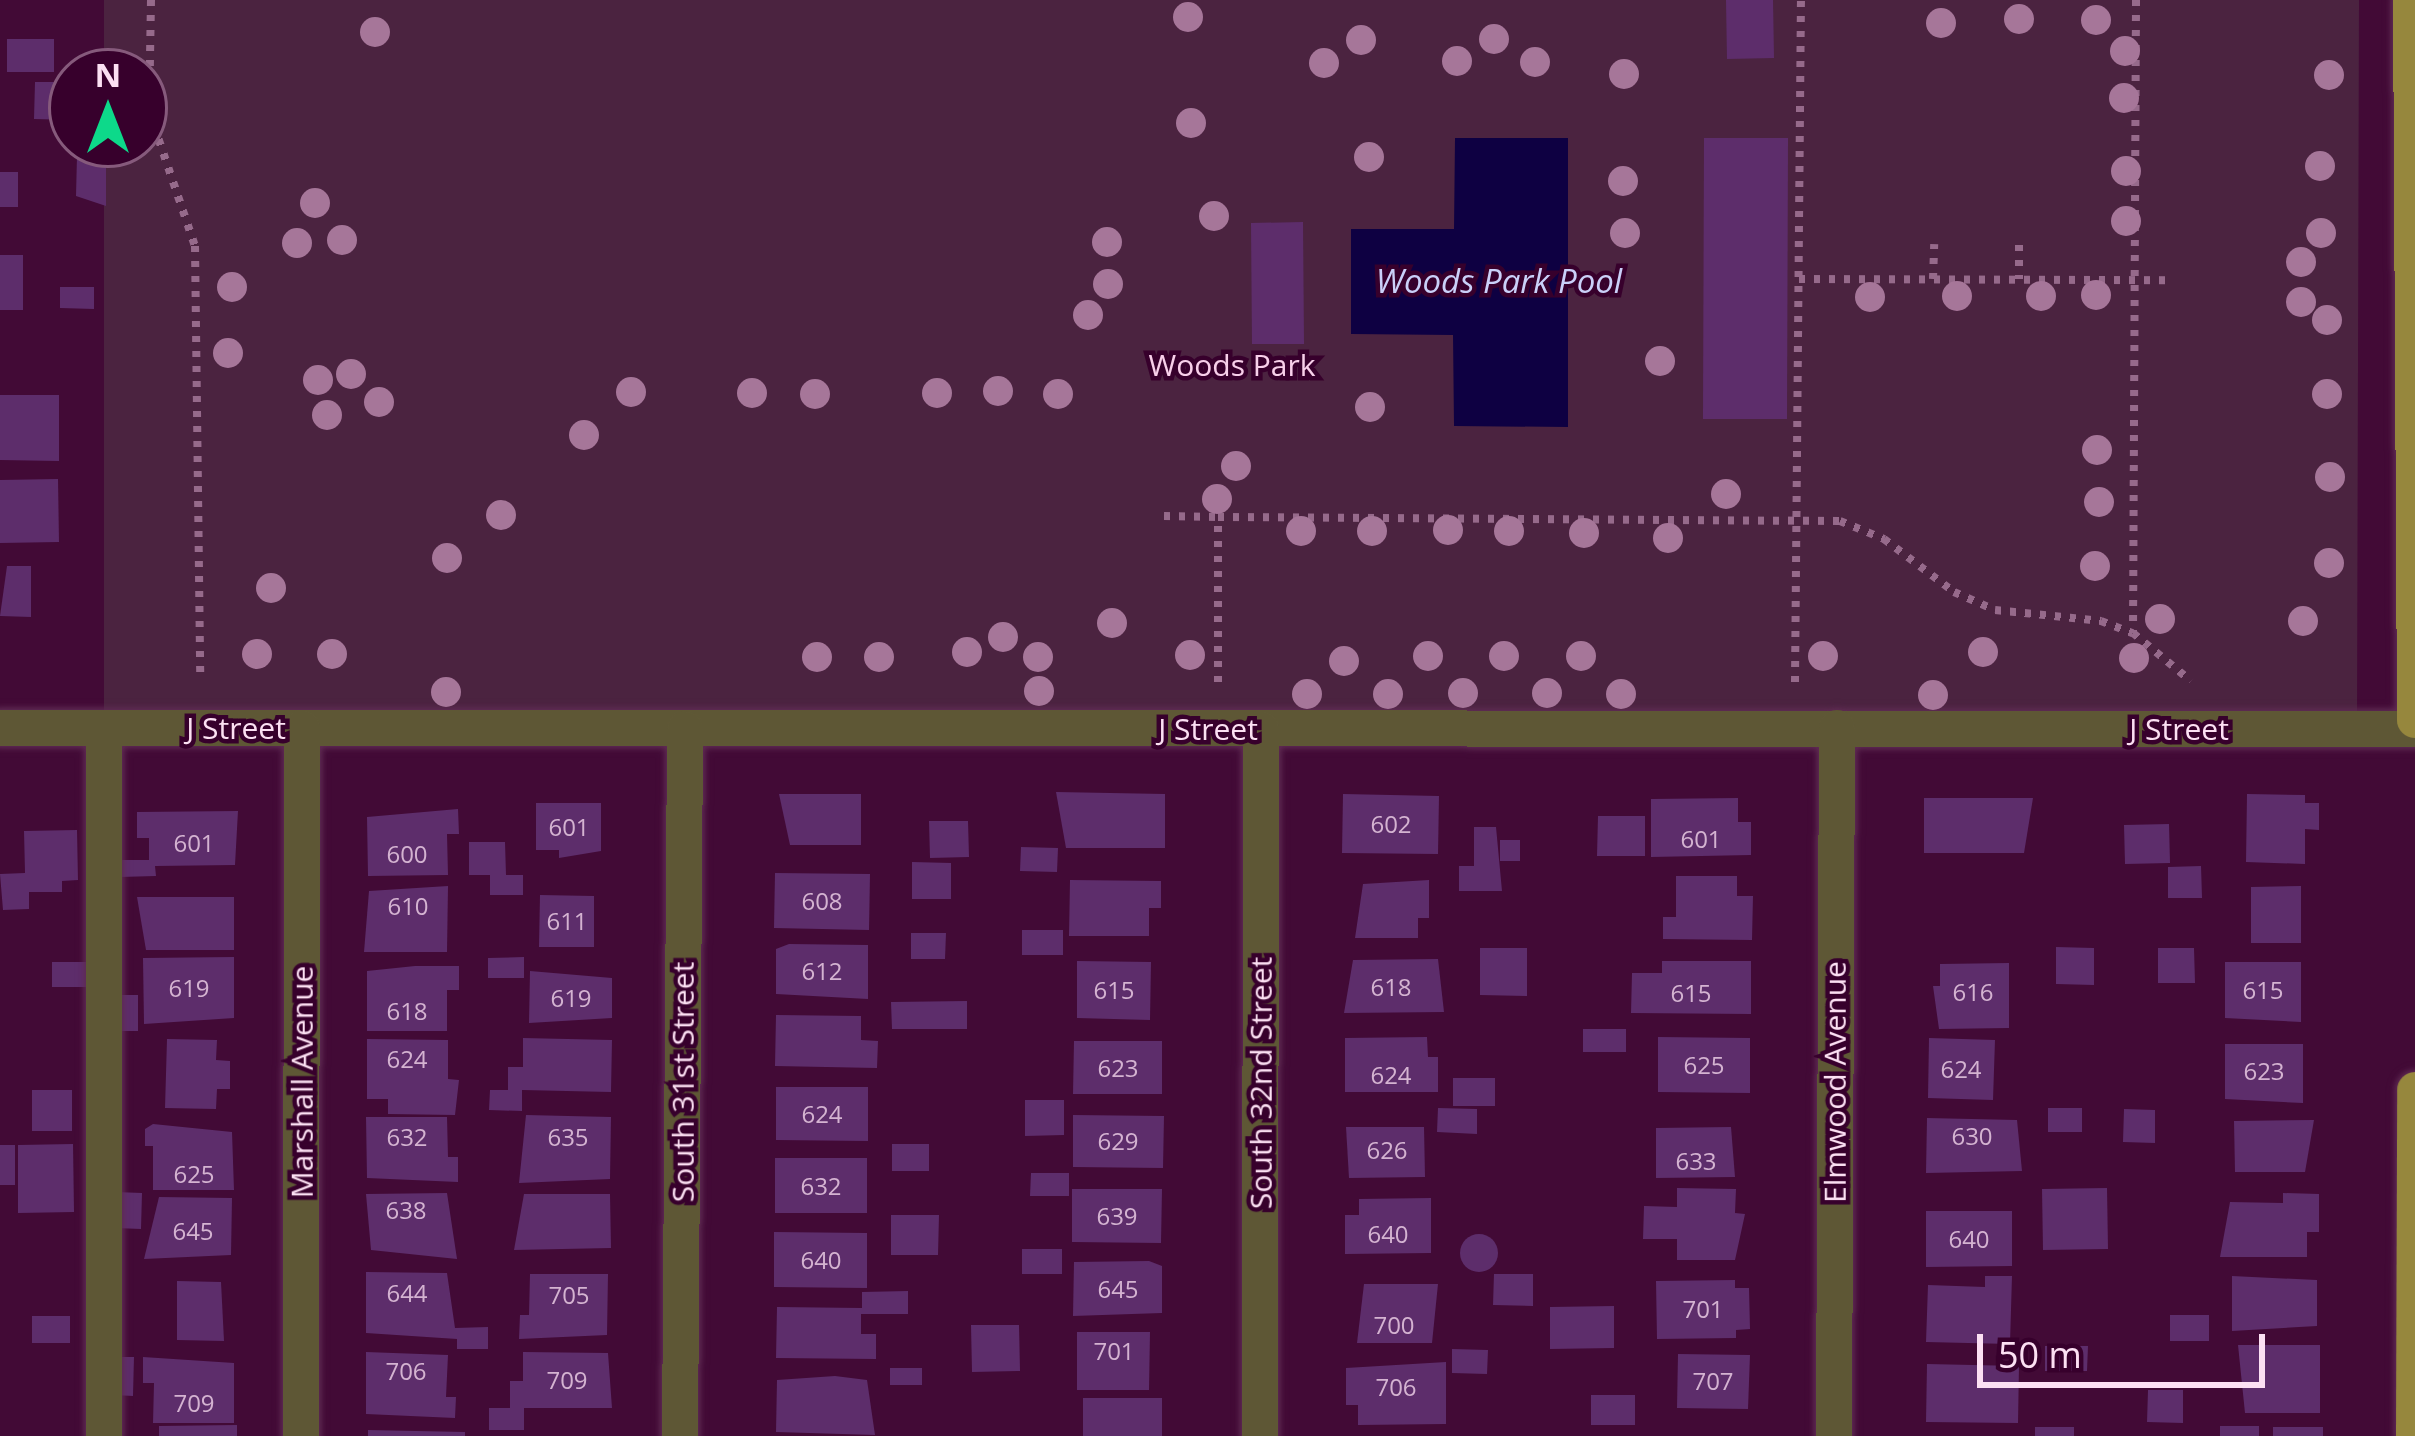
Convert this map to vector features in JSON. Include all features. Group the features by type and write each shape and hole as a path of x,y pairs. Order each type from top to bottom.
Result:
{"main road":[{"path":"2411,0 2415,725"},
{"path":"2414,1436 2415,1090"}],"street":[{"name":"J Street","path":"0,728 2415,725"},
{"path":"104,728 104,1436"},
{"name":"Marshall Avenue","path":"301,1436 302,728"},
{"name":"Elmwood Avenue","path":"1834,1436 1837,728"},
{"name":"South 31st Street","path":"680,1436 685,729"},
{"name":"South 32nd Street","path":"1260,1436 1261,729"}],"path":[{"path":"151,0 149,111 195,246 200,681"},
{"path":"1795,682 1801,0"},
{"path":"2133,633 2136,0"},
{"path":"1934,244 1934,279"},
{"path":"2018,245 2019,279"},
{"path":"1799,279 2170,280"},
{"path":"1164,516 1795,519 1863,527 1954,592 1995,610 2101,620 2133,633 2191,681"},
{"path":"1218,517 1218,682"}],"green space":[{"name":"Woods Park","path":"104,0 2359,0 2357,729 104,728 104,168 168,168 168,48 104,48"}],"water":[{"name":"Woods Park Pool","path":"1455,138 1568,138 1568,427 1454,426 1453,335 1351,334 1351,229 1454,229"}],"building":[{"path":"1726,0 1773,0 1774,58 1727,59"},
{"path":"7,39 54,39 54,48 48,48 48,72 7,72"},
{"path":"35,82 48,82 48,119 34,119"},
{"path":"1704,138 1788,138 1787,419 1703,419"},
{"path":"77,168 106,168 106,206 76,196"},
{"path":"0,172 18,172 18,207 0,207"},
{"path":"1303,222 1304,344 1252,344 1251,223"},
{"path":"0,255 23,255 23,310 0,310"},
{"path":"60,287 94,287 94,309 60,308"},
{"path":"0,395 59,395 59,461 0,460"},
{"path":"58,479 59,542 0,543 0,480"},
{"path":"7,566 31,566 31,617 0,616"},
{"path":"1056,792 1165,794 1165,848 1066,848"},
{"path":"779,794 861,794 861,845 790,845"},
{"path":"1343,794 1439,796 1438,854 1342,853"},
{"path":"2247,794 2305,795 2305,803 2319,803 2319,830 2305,829 2305,864 2246,862"},
{"path":"1738,798 1738,822 1751,822 1751,855 1651,857 1651,799"},
{"path":"1924,798 2033,798 2024,853 1924,853"},
{"path":"536,803 601,803 601,851 559,858 559,850 536,850"},
{"path":"458,809 459,834 447,834 448,875 368,876 367,817"},
{"path":"238,811 235,865 155,866 156,876 120,877 120,860 149,860 149,838 137,838 137,812"},
{"path":"1598,816 1645,816 1645,856 1597,856"},
{"path":"929,821 968,821 969,857 930,858"},
{"path":"2169,824 2170,863 2125,864 2124,825"},
{"path":"1474,827 1496,827 1502,891 1459,891 1459,866 1474,866"},
{"path":"77,830 78,880 62,881 62,892 29,892 29,909 3,910 0,874 25,873 24,831"},
{"path":"1500,840 1520,840 1520,861 1500,861"},
{"path":"469,842 505,842 506,875 523,875 523,895 490,895 490,875 469,875"},
{"path":"1021,847 1058,848 1057,872 1020,871"},
{"path":"912,862 951,863 951,899 912,899"},
{"path":"2201,866 2202,898 2168,898 2168,867"},
{"path":"775,873 870,874 869,930 774,928"},
{"path":"1676,876 1737,876 1737,896 1753,896 1752,940 1663,939 1663,917 1676,917"},
{"path":"1070,880 1161,881 1161,908 1149,908 1149,936 1069,936"},
{"path":"1429,880 1429,918 1418,918 1418,938 1355,938 1363,884"},
{"path":"448,886 447,952 364,952 369,891"},
{"path":"2301,886 2301,943 2251,943 2251,887"},
{"path":"540,895 594,896 594,947 539,947"},
{"path":"137,897 234,897 234,950 146,950"},
{"path":"1022,930 1063,930 1063,955 1022,955"},
{"path":"911,933 946,933 945,959 911,959"},
{"path":"789,944 868,945 868,999 776,994 776,949"},
{"path":"2056,947 2094,948 2094,985 2056,984"},
{"path":"1480,948 1527,948 1527,996 1480,995"},
{"path":"2158,948 2194,948 2195,983 2158,983"},
{"path":"234,957 234,1018 144,1024 143,958"},
{"path":"524,957 524,978 488,978 488,958"},
{"path":"1438,959 1444,1012 1344,1013 1353,960"},
{"path":"1077,961 1151,962 1150,1020 1077,1018"},
{"path":"1662,961 1751,961 1751,1014 1631,1013 1632,973 1662,973"},
{"path":"52,962 87,962 87,987 52,987"},
{"path":"2225,962 2301,962 2301,1022 2225,1018"},
{"path":"2009,963 2009,1028 1939,1029 1933,986 1940,986 1940,964"},
{"path":"459,966 459,990 447,990 447,1031 367,1031 367,971"},
{"path":"530,971 612,978 612,1018 529,1023"},
{"path":"114,995 138,995 138,1031 114,1031"},
{"path":"967,1001 967,1029 892,1029 891,1002"},
{"path":"776,1015 861,1016 861,1040 878,1041 877,1068 775,1066"},
{"path":"1583,1029 1626,1029 1626,1052 1583,1052"},
{"path":"1427,1037 1428,1057 1438,1057 1438,1092 1345,1092 1345,1038"},
{"path":"1658,1037 1750,1038 1750,1093 1658,1092"},
{"path":"523,1038 612,1040 611,1092 522,1090 522,1111 489,1110 490,1090 508,1090 508,1067 523,1067"},
{"path":"1929,1038 1995,1040 1993,1100 1928,1098"},
{"path":"167,1039 217,1040 216,1060 230,1061 230,1089 217,1089 216,1109 165,1108"},
{"path":"367,1039 448,1040 448,1079 459,1080 455,1115 388,1114 388,1099 367,1099"},
{"path":"1074,1041 1162,1041 1162,1094 1073,1094"},
{"path":"2225,1044 2303,1044 2303,1103 2225,1099"},
{"path":"1453,1078 1495,1078 1495,1106 1453,1106"},
{"path":"776,1087 868,1087 868,1141 776,1140"},
{"path":"32,1090 72,1090 72,1131 32,1131"},
{"path":"1025,1100 1064,1100 1064,1135 1025,1136"},
{"path":"1438,1108 1477,1109 1477,1134 1437,1132"},
{"path":"2048,1108 2082,1108 2082,1132 2048,1132"},
{"path":"2124,1109 2155,1110 2155,1143 2123,1142"},
{"path":"526,1115 611,1117 610,1179 519,1183"},
{"path":"1073,1115 1164,1116 1163,1168 1073,1167"},
{"path":"366,1117 447,1117 448,1157 458,1157 458,1182 367,1178"},
{"path":"1927,1118 2017,1120 2022,1171 1926,1173"},
{"path":"2314,1120 2305,1172 2235,1172 2234,1121"},
{"path":"153,1124 232,1132 234,1190 153,1190 153,1146 145,1146 145,1129"},
{"path":"1346,1127 1424,1127 1425,1177 1349,1178"},
{"path":"1731,1127 1735,1177 1656,1178 1656,1128"},
{"path":"73,1144 74,1212 18,1213 18,1145"},
{"path":"892,1144 929,1144 929,1171 892,1171"},
{"path":"0,1145 15,1145 15,1185 0,1185"},
{"path":"775,1158 867,1158 867,1213 775,1213"},
{"path":"1031,1173 1069,1173 1069,1196 1030,1196"},
{"path":"1677,1188 1736,1189 1735,1213 1745,1214 1735,1260 1677,1260 1677,1239 1643,1239 1644,1206 1677,1207"},
{"path":"2107,1188 2108,1249 2043,1250 2042,1189"},
{"path":"1072,1189 1162,1189 1161,1243 1072,1242"},
{"path":"116,1192 142,1193 141,1229 115,1228"},
{"path":"447,1193 457,1259 371,1250 366,1194"},
{"path":"2283,1193 2319,1194 2319,1232 2307,1232 2307,1257 2220,1257 2230,1202 2283,1203"},
{"path":"524,1194 610,1194 611,1248 514,1250"},
{"path":"159,1197 232,1198 231,1255 144,1259"},
{"path":"1431,1198 1431,1253 1345,1254 1345,1215 1359,1215 1359,1199"},
{"path":"1926,1211 2012,1211 2012,1266 1926,1267"},
{"path":"891,1215 939,1215 938,1255 891,1255"},
{"path":"774,1232 867,1233 867,1288 774,1287"},
{"path":"1479,1234 1492,1240 1498,1253 1492,1266 1479,1272 1466,1266 1460,1253 1466,1240"},
{"path":"1022,1249 1062,1249 1062,1274 1022,1274"},
{"path":"1149,1261 1162,1266 1162,1313 1073,1316 1074,1262"},
{"path":"366,1272 447,1273 455,1328 488,1327 488,1349 457,1349 457,1339 366,1333"},
{"path":"530,1274 608,1274 607,1335 519,1339 520,1315 529,1315"},
{"path":"1494,1274 1533,1274 1533,1306 1493,1305"},
{"path":"1985,1276 2012,1276 2010,1344 1926,1342 1928,1285 1985,1287"},
{"path":"2232,1276 2317,1280 2317,1326 2232,1331"},
{"path":"1735,1280 1735,1288 1749,1288 1750,1329 1736,1330 1736,1338 1657,1339 1656,1281"},
{"path":"177,1281 221,1282 224,1341 177,1340"},
{"path":"1364,1284 1438,1284 1432,1343 1357,1343"},
{"path":"908,1291 908,1314 861,1314 861,1334 876,1334 876,1359 776,1358 777,1307 862,1308 862,1292"},
{"path":"1614,1306 1614,1348 1550,1349 1550,1307"},
{"path":"2170,1315 2209,1315 2209,1341 2170,1341"},
{"path":"32,1316 70,1316 70,1343 32,1343"},
{"path":"971,1325 1019,1325 1020,1371 972,1372"},
{"path":"1077,1332 1150,1332 1149,1390 1077,1390"},
{"path":"2238,1345 2320,1345 2320,1413 2245,1413"},
{"path":"2045,1346 2088,1346 2087,1371 2045,1371"},
{"path":"1452,1349 1488,1350 1487,1374 1452,1373"},
{"path":"366,1352 448,1355 446,1397 456,1397 455,1418 366,1414"},
{"path":"523,1352 608,1353 612,1408 524,1408 524,1430 489,1430 489,1408 510,1408 510,1381 523,1381"},
{"path":"1678,1354 1750,1355 1748,1409 1677,1408"},
{"path":"115,1357 134,1357 133,1396 114,1395"},
{"path":"143,1357 234,1363 234,1423 153,1423 154,1383 143,1383"},
{"path":"1446,1362 1446,1424 1358,1425 1358,1405 1346,1405 1346,1368"},
{"path":"1927,1364 2019,1366 2018,1423 1926,1422"},
{"path":"890,1368 922,1368 922,1385 890,1385"},
{"path":"835,1376 867,1380 875,1435 776,1432 777,1380"},
{"path":"2148,1390 2183,1390 2183,1423 2147,1422"},
{"path":"1591,1395 1635,1395 1635,1425 1591,1425"},
{"path":"1083,1398 1162,1398 1162,1436 1083,1436"},
{"path":"237,1425 237,1436 159,1436 159,1426"},
{"path":"2220,1426 2259,1426 2259,1436 2220,1436"},
{"path":"2035,1427 2074,1427 2074,1436 2035,1436"},
{"path":"2273,1427 2323,1427 2323,1436 2273,1436"},
{"path":"368,1430 465,1432 465,1436 368,1436"}]}
